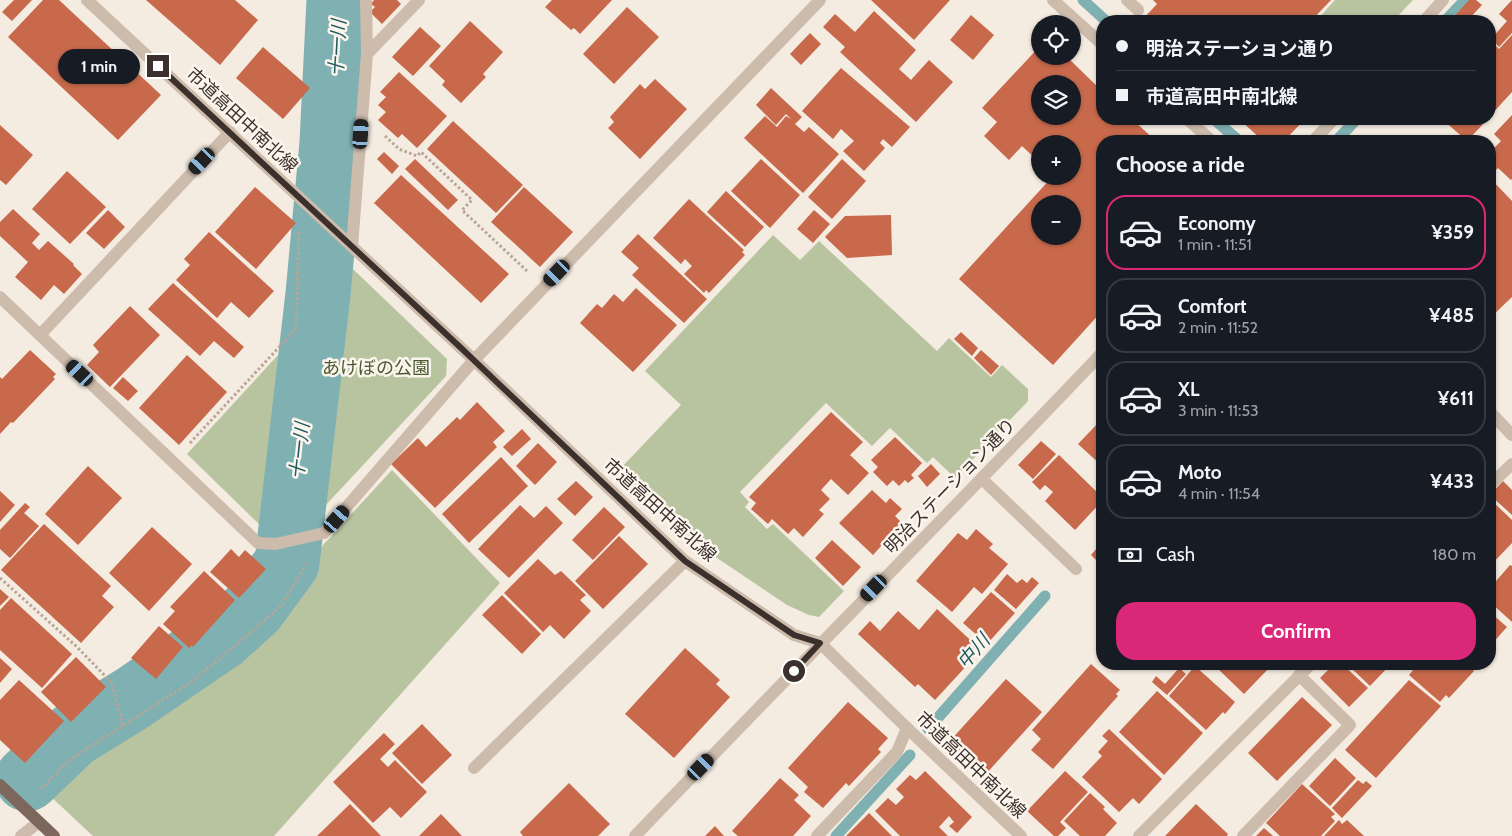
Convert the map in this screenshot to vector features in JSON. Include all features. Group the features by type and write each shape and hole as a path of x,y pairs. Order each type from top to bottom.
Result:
{"main road":[{"path":"0,785 54,836"}],"street":[{"name":"市道高田中南北線","path":"87,0 474,360 685,561 794,635 820,643 1020,836"},
{"path":"352,246 367,54 366,0"},
{"path":"367,54 419,0"},
{"path":"0,297 258,543 276,544 324,534 474,360 820,0"},
{"path":"1127,0 1138,10"},
{"path":"1429,15 1443,0"},
{"path":"1060,2 1096,38"},
{"path":"1194,125 1205,135"},
{"path":"1319,135 1328,125"},
{"path":"40,335 230,132"},
{"name":"明治ステーション通り","path":"635,836 1096,359"},
{"path":"1496,419 1512,436"},
{"path":"1496,480 1512,464"},
{"path":"982,479 1076,569"},
{"path":"474,768 685,561"},
{"path":"1139,836 1304,670"},
{"path":"1243,836 1350,725 1299,675"},
{"path":"817,836 897,752 907,728"},
{"path":"21,836 39,822"}],"path":[{"path":"362,115 399,149 418,156 421,152 429,159 472,200 462,210 544,287"},
{"path":"173,461 296,329 303,201"},
{"path":"38,792 70,760 191,682 282,605 324,534"},
{"path":"0,578 76,646 112,683 123,725"}],"green space":[{"path":"1335,0 1413,0 1399,15 1321,15"},
{"path":"773,235 800,260 819,241 937,351 949,338 991,377 1002,365 1028,389 1028,401 955,478 933,457 927,463 890,428 872,446 826,403 740,492 749,502 745,507 767,529 773,524 844,591 819,617 809,615 787,605 702,548 619,470 681,405 645,371"},
{"name":"あけぼの公園","path":"332,249 447,359 446,376 311,521 304,521"},
{"name":"あけぼの公園","path":"301,330 282,527 263,528 187,454"},
{"path":"392,470 500,583 274,836 93,836 48,794 74,764 203,681 289,606 323,545"}],"building":[{"path":"14,0 32,0 12,21 2,12"},
{"path":"43,0 59,0 161,95 118,140 8,37"},
{"path":"146,0 235,0 258,20 220,65"},
{"path":"374,0 397,0 401,4 382,24 370,12 375,7 371,4"},
{"path":"552,0 612,0 580,34 574,28 571,30 545,7"},
{"path":"871,0 950,0 914,40"},
{"path":"1153,0 1331,0 1317,15 1147,15 1157,4"},
{"path":"1469,0 1476,0 1482,5 1473,15 1456,15"},
{"path":"1512,0 1512,33 1499,47 1496,44 1496,33 1507,21 1499,14"},
{"path":"627,7 659,37 614,84 583,54"},
{"path":"874,11 916,50 899,69 911,80 929,60 953,82 916,122 840,52 845,47 823,27 835,14 855,32"},
{"path":"971,15 994,35 973,60 950,40"},
{"path":"470,21 503,52 483,74 486,77 461,103 442,85 445,81 429,66"},
{"path":"420,27 441,46 413,76 392,57"},
{"path":"810,33 821,44 801,65 790,54"},
{"path":"1512,35 1512,92 1496,109 1496,46 1499,49"},
{"path":"263,47 310,88 283,119 236,78"},
{"path":"1031,56 1031,65 1075,65 1096,85 1096,125 1139,125 1149,135 1096,135 1096,318 1053,365 959,279 1031,200 1031,245 1081,245 1081,195 1036,195 1045,185 1081,185 1081,135 1031,135 1031,154 1022,146 1009,160 984,136 997,122 982,108"},
{"path":"841,68 910,127 892,147 883,139 880,143 885,148 864,171 843,151 854,141 841,129 833,139 802,111"},
{"path":"399,72 447,116 417,148 402,134 398,138 378,120 386,112 378,105 386,97 380,92"},
{"path":"655,79 687,109 640,159 608,128 614,122 610,117 640,84 645,89"},
{"path":"771,88 802,117 795,124 804,132 809,127 839,154 803,193 744,138 765,116 777,127 786,116 791,119 786,114 776,125 756,105"},
{"path":"1512,115 1511,180 1498,168 1496,170 1496,146 1501,141 1494,134"},
{"path":"453,121 523,185 496,213 427,149"},
{"path":"0,125 33,155 6,185 0,180"},
{"path":"1246,125 1299,125 1290,135 1256,135"},
{"path":"1449,125 1482,125 1473,135 1460,135"},
{"path":"384,152 399,166 392,174 377,159"},
{"path":"415,159 458,200 448,210 405,169"},
{"path":"761,159 800,195 770,228 731,191"},
{"path":"842,159 866,181 832,219 808,197"},
{"path":"67,171 106,207 70,244 32,209"},
{"path":"401,175 509,274 481,303 374,203"},
{"path":"1496,184 1512,201 1512,297 1496,312"},
{"path":"255,187 296,223 256,269 215,232"},
{"path":"524,187 573,232 540,267 491,222"},
{"path":"726,191 764,227 745,247 707,212"},
{"path":"689,199 744,250 742,252 745,255 709,293 706,290 704,293 684,274 692,266 685,259 681,264 653,238"},
{"path":"13,209 40,234 32,243 39,250 48,241 74,264 82,274 64,294 54,285 41,300 15,277 28,262 0,236 0,222"},
{"path":"108,210 125,227 104,249 86,233"},
{"path":"814,210 830,224 813,243 797,229"},
{"path":"891,215 892,255 847,258 825,237 845,216"},
{"path":"209,232 274,291 249,318 231,302 217,318 176,280 190,265 184,259"},
{"path":"638,234 707,299 684,323 632,275 639,268 621,252"},
{"path":"173,283 244,347 234,358 214,341 200,356 148,309"},
{"path":"636,288 677,325 633,372 580,323 597,304 602,308 614,294 623,302"},
{"path":"130,306 160,335 110,387 87,365 99,352 93,345"},
{"path":"961,332 978,348 972,356 954,339"},
{"path":"30,350 56,374 53,377 55,379 0,434 0,377 2,379"},
{"path":"981,350 999,366 991,375 974,358"},
{"path":"187,355 227,392 179,445 139,408"},
{"path":"123,377 138,391 128,401 113,388"},
{"path":"477,402 505,431 493,442 497,447 435,508 391,464 418,438 426,447 457,417 460,420"},
{"path":"831,412 863,442 850,455 869,473 848,495 831,479 821,490 830,499 819,510 824,514 803,537 794,528 788,534 772,519 768,524 751,509 756,503 749,497"},
{"path":"1096,425 1096,460 1078,444"},
{"path":"522,429 531,439 512,456 503,447"},
{"path":"895,437 922,463 911,475 914,478 908,483 905,480 899,486 893,480 887,486 873,472 878,467 871,460"},
{"path":"1041,441 1056,454 1033,479 1018,465"},
{"path":"538,443 557,462 535,485 516,466"},
{"path":"1059,455 1096,491 1096,507 1075,530 1045,501 1053,492 1045,485 1040,490 1032,482"},
{"path":"501,457 528,486 469,543 442,514"},
{"path":"931,464 940,474 927,487 918,476"},
{"path":"88,466 122,498 78,545 45,514"},
{"path":"576,481 593,497 575,516 557,499"},
{"path":"1503,481 1512,490 1512,515 1496,500 1496,489"},
{"path":"872,490 886,503 890,498 902,509 895,516 902,523 873,555 839,523"},
{"path":"0,491 15,505 0,522"},
{"path":"25,503 30,507 24,513 39,526 10,558 0,549 0,530"},
{"path":"520,505 534,518 546,506 563,523 509,578 478,549"},
{"path":"1496,505 1512,520 1512,543 1496,560"},
{"path":"604,507 625,527 593,560 572,540"},
{"path":"44,524 111,586 102,596 114,607 81,643 1,570"},
{"path":"152,527 192,564 149,611 109,573"},
{"path":"976,529 993,544 989,548 1008,564 982,594 974,587 952,612 916,581 958,533 967,540"},
{"path":"619,536 648,564 603,609 575,581"},
{"path":"832,540 861,567 843,586 815,558"},
{"path":"231,549 239,557 245,550 266,569 239,598 210,572"},
{"path":"1096,549 1096,560 1091,555"},
{"path":"538,559 555,575 561,571 586,595 580,600 591,611 564,639 550,625 543,632 504,593"},
{"path":"1510,565 1512,566 1512,622 1496,607 1496,581"},
{"path":"204,571 235,600 193,647 192,645 189,648 163,624 175,611 170,607"},
{"path":"1007,574 1017,583 1022,579 1027,583 1032,577 1039,583 1016,609 994,590"},
{"path":"0,589 9,597 0,606"},
{"path":"991,592 1015,613 987,644 963,623"},
{"path":"502,595 541,634 522,654 482,615"},
{"path":"11,598 72,654 42,688 0,650 0,610"},
{"path":"937,609 981,650 935,700 918,684 915,687 858,634 870,621 880,631 898,611 919,630"},
{"path":"1496,617 1507,627 1496,639"},
{"path":"159,626 183,647 156,679 131,658"},
{"path":"685,648 720,680 716,684 730,697 674,758 625,714"},
{"path":"76,657 106,687 71,722 41,692"},
{"path":"0,658 12,669 0,683"},
{"path":"1091,664 1120,690 1116,694 1118,696 1053,769 1031,750 1041,739 1032,730"},
{"path":"1177,670 1181,670 1186,674 1167,695 1152,682 1156,676 1165,684"},
{"path":"1192,670 1199,670 1235,702 1225,714 1223,712 1206,730 1169,696"},
{"path":"1219,670 1267,670 1244,694"},
{"path":"1328,670 1348,670 1368,688 1349,707 1320,678"},
{"path":"1353,670 1385,670 1370,686"},
{"path":"1413,670 1474,671 1449,698 1446,695 1440,702 1409,675"},
{"path":"1006,679 1042,712 985,775 949,742"},
{"path":"19,680 64,721 25,763 0,740 0,700"},
{"path":"1409,680 1441,706 1376,778 1345,750"},
{"path":"1157,691 1203,733 1164,775 1119,732"},
{"path":"1302,697 1332,725 1277,781 1248,753"},
{"path":"848,702 888,738 878,749 881,752 849,786 846,783 823,808 804,792 808,787 788,768"},
{"path":"422,724 452,755 422,784 392,753"},
{"path":"1109,729 1162,779 1139,804 1133,798 1119,812 1082,777 1102,756 1098,752 1108,741 1102,736"},
{"path":"384,733 395,744 380,759 388,767 395,760 427,792 401,818 390,807 373,823 333,782"},
{"path":"1335,758 1356,778 1330,806 1309,786"},
{"path":"925,771 972,817 957,833 949,826 954,822 949,816 939,827 948,836 900,836 875,811 888,798 896,805 904,797 896,789 910,775 916,780"},
{"path":"1065,771 1088,792 1060,822 1066,828 1058,836 1054,836 1027,811"},
{"path":"780,778 799,795 794,800 811,816 793,836 738,836 732,831"},
{"path":"1358,780 1363,784 1366,781 1372,786 1342,818 1332,808"},
{"path":"569,783 610,824 598,836 523,836 520,832"},
{"path":"1302,784 1335,814 1331,817 1335,821 1321,836 1280,836 1266,823"},
{"path":"1090,793 1105,807 1103,809 1117,823 1105,836 1080,836 1064,821"},
{"path":"350,804 381,836 317,836"},
{"path":"1196,804 1228,834 1227,836 1165,836"},
{"path":"869,813 892,836 846,836"},
{"path":"441,814 462,836 419,836"},
{"path":"1339,820 1342,824 1347,820 1364,836 1324,836"},
{"path":"715,826 724,836 705,836"},
{"path":"1264,828 1273,836 1256,836"}],"waterway":[{"name":"十一川","path":"27,779 73,735 133,698 222,637 253,609 287,563 318,294 332,143 339,0"},
{"path":"1083,0 1099,15"},
{"path":"1451,15 1465,0"},
{"path":"1221,125 1232,135"},
{"path":"1342,135 1351,125"},
{"name":"中川","path":"928,729 1045,596"},
{"name":"中川","path":"836,836 910,755"}],"route":[{"path":"158,66 460,347 685,561 794,635 820,643 794,671"}]}
